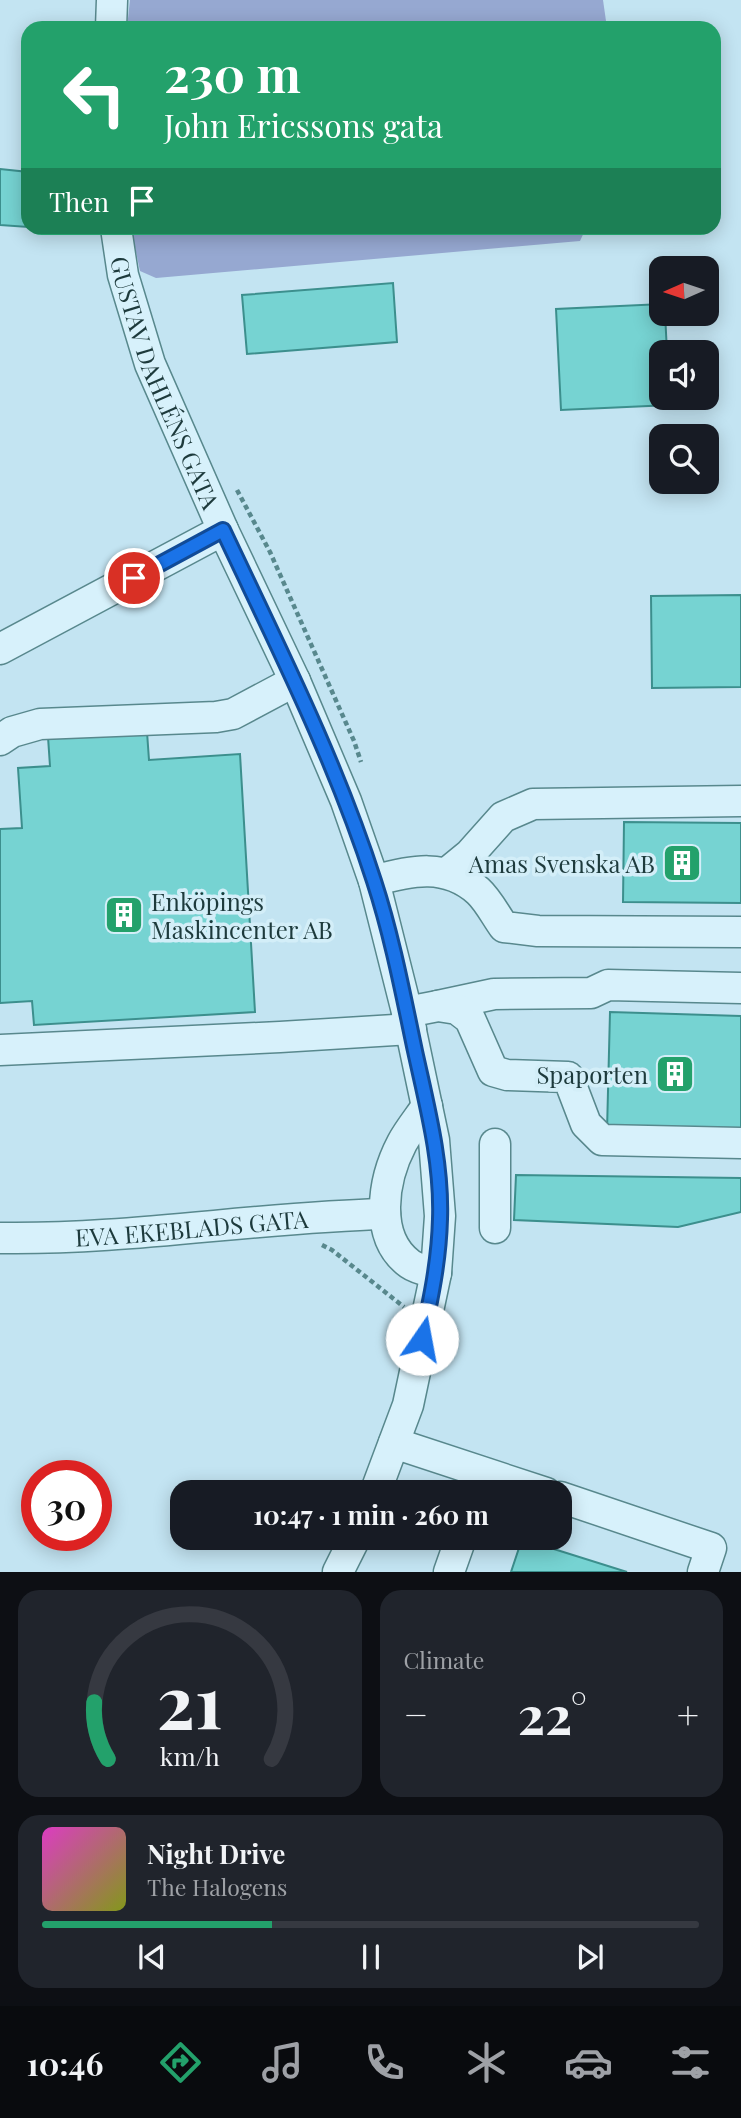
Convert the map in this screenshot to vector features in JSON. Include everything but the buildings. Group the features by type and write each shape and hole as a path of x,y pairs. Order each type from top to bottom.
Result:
{"street":[{"path":"111,21 112,0"},
{"name":"GUSTAV DAHLÉNS GATA","path":"117,235 123,275 150,364 223,530 295,681 346,801 374,881 409,1020 434,1140 440,1216 436,1273 408,1405 380,1480"},
{"path":"0,649 223,530"},
{"path":"0,740 12,732 40,724 216,717 233,714 295,681"},
{"path":"448,872 470,854 503,817 533,804 741,801"},
{"path":"374,881 404,872 448,872 479,891 504,927 538,931 741,932"},
{"path":"0,1050 280,1037 409,1020 438,1006 494,994 591,993 608,985 741,988"},
{"path":"438,1006 457,1009 470,1019 493,1072 568,1077 586,1124 602,1140 741,1143"},
{"path":"427,1106 402,1143 387,1184 385,1214 392,1246 412,1266 436,1273"},
{"path":"495,1144 495,1228"},
{"name":"EVA EKEBLADS GATA","path":"0,1238 135,1233 324,1215 385,1214"},
{"path":"394,1443 476,1480"},
{"path":"572,1501 711,1548 703,1572"},
{"path":"338,1572 349,1550"},
{"path":"449,1572 457,1550"}],"path":[{"path":"316,1242 332,1250 399,1305 427,1317"}],"shaded area":[{"path":"130,0 603,0 606,21 128,21"},
{"path":"132,235 583,235 580,241 156,278 140,271"}],"place":[{"name":"Amas Svenska AB","path":"682,863"},
{"name":"Enköpings Maskincenter AB","path":"124,915"},
{"name":"Spaporten","path":"675,1074"}],"route":[{"path":"134,578 223,530 295,681 346,801 386,923 434,1140 440,1216 436,1273 422,1339"}]}
